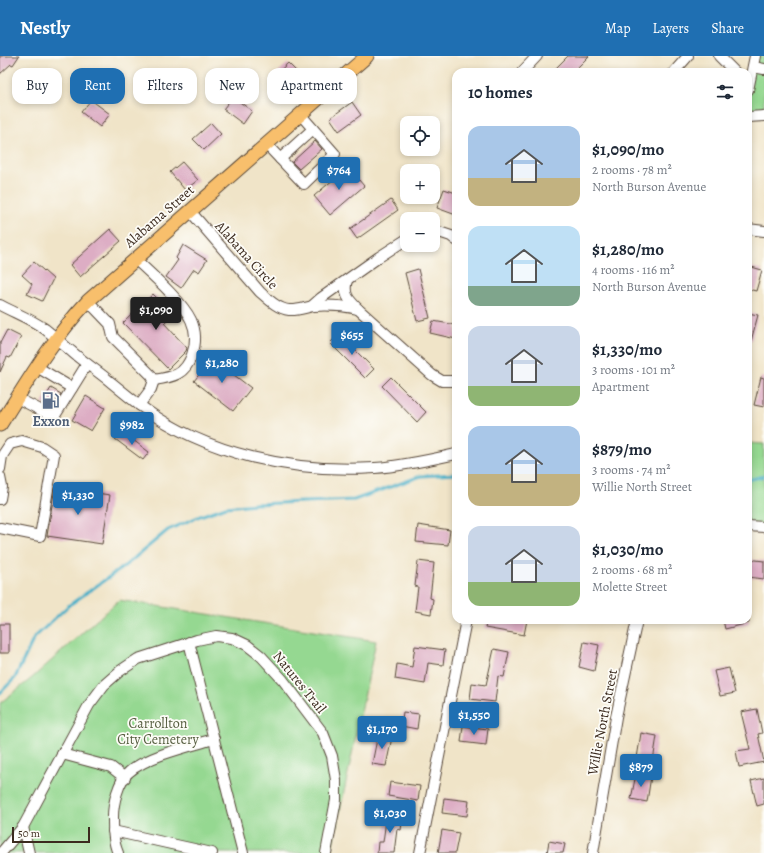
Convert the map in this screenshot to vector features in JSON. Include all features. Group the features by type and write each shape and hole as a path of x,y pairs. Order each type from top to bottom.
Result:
{"main road":[{"name":"Alabama Street","path":"0,425 56,338 69,321 88,301 366,56"}],"street":[{"path":"526,68 537,56"},
{"path":"678,68 688,56"},
{"path":"719,56 732,68"},
{"path":"752,71 756,56"},
{"path":"753,67 764,69"},
{"path":"266,144 304,184 335,154 300,114"},
{"path":"752,116 764,116"},
{"path":"280,159 313,129"},
{"name":"Alabama Circle","path":"190,211 260,292 272,303 288,310 296,310 312,306 333,305 358,309"},
{"path":"752,230 764,231"},
{"path":"440,232 452,237"},
{"name":"Alabama Circle","path":"312,306 400,244"},
{"path":"136,258 180,304 191,320 195,337 194,349 189,363 182,372 170,378 154,380"},
{"path":"347,280 344,288 346,294 358,309 432,375 442,381 452,381"},
{"path":"88,301 110,324 113,337 151,375 154,380"},
{"path":"0,304 45,329 139,405 164,422 209,443 257,458 308,467 375,468 408,464 452,455"},
{"path":"17,398 54,417 88,364"},
{"path":"37,367 72,388"},
{"path":"139,405 150,389 154,380"},
{"path":"0,469 2,456 10,444 22,441 42,447 54,455 40,536 0,528"},
{"path":"0,477 2,487 0,498"},
{"path":"752,526 764,527"},
{"path":"420,853 465,624"},
{"name":"Willie North Street","path":"593,853 616,717 635,624"},
{"name":"Natures Trail","path":"1,853 22,826 89,704 109,681 120,671 138,659 189,642 216,636 232,638 248,645 262,656 283,680 323,733 332,756 336,780 336,800 326,853"},
{"path":"189,642 243,853"},
{"path":"118,853 113,831 113,810 118,789 128,773 146,761 214,739"},
{"path":"62,754 111,767 125,778"},
{"path":"22,826 29,853"},
{"path":"113,831 212,853"}],"green space":[{"path":"755,56 764,56 764,117 752,115 752,71"},
{"path":"752,443 764,444 764,527 752,526"},
{"name":"Carrollton City Cemetery","path":"119,600 376,641 331,853 0,853 0,703 32,678"}],"building":[{"path":"0,56 19,56 13,65 11,64 0,74"},
{"path":"568,56 589,56 577,68 556,68"},
{"path":"288,63 293,68 283,68"},
{"path":"88,104 96,104 110,114 100,127 81,112"},
{"path":"227,104 242,104 252,111 243,124 223,109"},
{"path":"349,104 353,104 361,115 339,131 330,118"},
{"path":"211,123 221,134 204,150 193,139"},
{"path":"315,141 322,149 299,169 292,162"},
{"path":"182,162 198,180 185,190 170,172"},
{"path":"348,167 364,186 330,215 314,196"},
{"path":"444,189 452,192 452,214 437,208 438,204 440,204"},
{"path":"391,200 398,210 357,239 350,229"},
{"path":"110,229 121,241 80,277 70,265"},
{"path":"183,245 207,260 199,272 194,269 181,288 166,277 178,260 176,258"},
{"path":"34,262 53,279 42,301 27,294 32,284 22,275"},
{"path":"752,267 762,270 756,291 752,290"},
{"path":"418,269 430,318 417,321 405,273"},
{"path":"153,294 173,314 164,323 187,348 186,351 168,369 123,323"},
{"path":"752,314 758,315 752,337"},
{"path":"433,321 452,324 452,338 430,333"},
{"path":"7,330 21,337 10,358 7,357 0,372 0,343"},
{"path":"339,334 374,369 365,378 330,343"},
{"path":"212,358 251,388 233,411 194,381"},
{"path":"391,377 426,412 417,422 382,386"},
{"path":"761,377 764,378 764,407 754,405"},
{"name":"Exxon","path":"51,388 61,394 52,408 42,403"},
{"path":"86,396 105,408 91,431 72,420"},
{"path":"121,431 149,452 143,460 115,439"},
{"path":"55,487 110,495 102,544 47,536"},
{"path":"418,525 450,530 448,545 416,542"},
{"path":"752,560 764,561 764,579 752,578"},
{"path":"418,561 434,563 430,598 433,599 431,614 415,611 418,587 415,586"},
{"path":"0,624 9,624 9,653 0,653"},
{"path":"486,624 526,624 524,635 485,628"},
{"path":"724,624 745,624 725,629"},
{"path":"584,642 599,645 594,671 579,667"},
{"path":"415,646 445,650 443,665 428,663 425,684 395,679 397,664 412,667"},
{"path":"494,649 509,652 504,677 498,676 495,702 470,699 472,683 486,685"},
{"path":"729,668 735,693 720,696 714,671"},
{"path":"757,709 762,733 758,734 764,762 739,767 736,751 750,749 741,712"},
{"path":"403,712 419,714 417,729 401,726"},
{"path":"463,726 488,729 486,745 461,742"},
{"path":"641,733 657,736 653,761 637,758"},
{"path":"378,734 392,737 386,766 372,764"},
{"path":"636,774 651,776 647,802 631,799"},
{"path":"764,778 764,804 757,806 751,781"},
{"path":"390,782 420,786 418,801 388,796"},
{"path":"444,798 469,801 467,816 442,813"},
{"path":"387,813 403,815 401,830 397,829 394,853 377,853 378,842 383,842"},
{"path":"442,830 459,833 455,853 438,853"},
{"path":"549,841 565,844 563,853 547,853"}],"waterway":[{"path":"0,693 15,678 34,638 68,606 126,565 168,530 200,516 226,507 255,504 354,500 421,476 452,474"},
{"path":"752,479 764,476"}],"place":[{"name":"Exxon","path":"51,401"}]}
